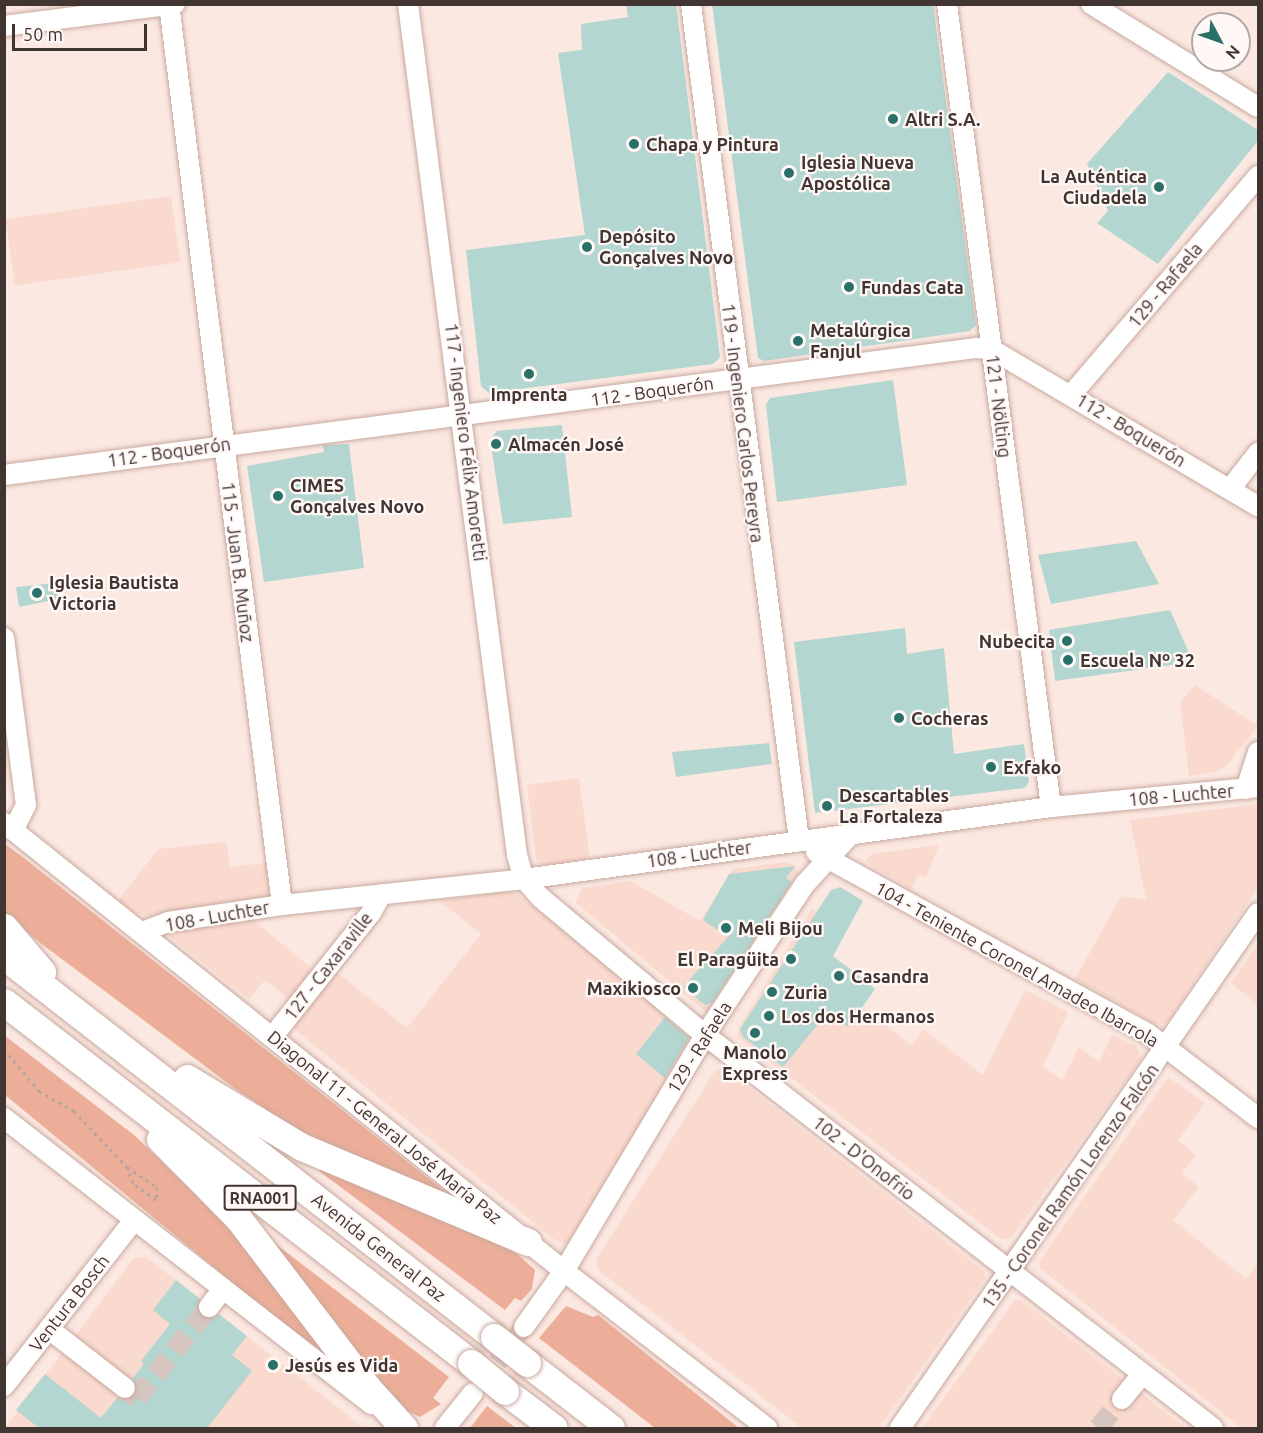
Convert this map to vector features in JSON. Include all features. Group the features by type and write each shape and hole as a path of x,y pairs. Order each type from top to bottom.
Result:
{"highway":[{"path":"4,927 67,1004"},
{"name":"Avenida General Paz","path":"4,956 92,1021 611,1428"},
{"name":"Avenida General Paz","path":"4,1002 554,1428"},
{"path":"92,1021 302,1147 528,1242"},
{"path":"48,1034 191,1168 238,1218 366,1387 404,1428"}],"street":[{"path":"4,26 175,4"},
{"name":"117 - Ingeniero Félix Amoretti","path":"408,4 463,416 517,855 524,879"},
{"name":"119 - Ingeniero Carlos Pereyra","path":"691,4 737,379 799,840"},
{"name":"121 - Nölting","path":"947,4 1051,807"},
{"path":"1091,4 1258,107"},
{"name":"115 - Juan B. Muñoz","path":"169,5 222,444 282,905"},
{"name":"129 - Rafaela","path":"1072,394 1258,176"},
{"name":"112 - Boquerón","path":"4,475 222,444 463,416 975,348 991,349 1072,394 1258,506"},
{"path":"1230,489 1258,453"},
{"path":"4,638 26,805 7,827"},
{"path":"1252,788 1258,752"},
{"name":"108 - Luchter","path":"142,932 168,922 282,905 524,879 1051,807 1252,788"},
{"name":"Diagonal 11 - General José María Paz","path":"7,827 273,1036 564,1271 767,1428"},
{"name":"129 - Rafaela","path":"524,1327 564,1271 705,1035 805,884 850,835"},
{"name":"104 - Teniente Coronel Amadeo Ibarrola","path":"799,840 1166,1047 1258,1118"},
{"name":"102 - D'Onofrio","path":"524,879 541,898 705,1035 1213,1428"},
{"name":"127 - Caxaraville","path":"273,1036 371,913 381,895"},
{"name":"135 - Coronel Ramón Lorenzo Falcón","path":"900,1428 1012,1273 1258,913"},
{"path":"4,1118 404,1428"},
{"name":"Ventura Bosch","path":"4,1386 134,1220"},
{"path":"209,1307 223,1289"},
{"path":"49,1329 125,1389"},
{"path":"1122,1399 1142,1374"},
{"path":"445,1428 473,1393"}],"path":[{"path":"4,1049 39,1091 74,1111 127,1167 157,1187 156,1200 133,1184 127,1167"}],"shaded area":[{"path":"171,196 180,262 15,286 6,219"},
{"path":"1195,685 1258,726 1226,766 1217,772 1189,776 1180,703"},
{"path":"579,778 590,859 543,865 536,859 527,785"},
{"path":"1258,804 1258,887 1167,1023 1156,1024 1075,979 1121,896 1146,900 1130,820"},
{"path":"226,842 230,867 274,862 279,891 270,900 147,916 129,911 117,902 158,849"},
{"path":"4,843 457,1201 320,1146 237,1090 39,942 5,913"},
{"path":"939,845 926,877 918,875 911,889 868,864 866,859 872,854"},
{"path":"784,862 795,865 798,873 716,1005 706,1012 576,903 582,888 631,881 700,921 733,869"},
{"path":"508,891 519,895 687,1030 692,1039 567,1244 555,1240 294,1029 294,1024 335,971 407,1028 481,934 440,901"},
{"path":"812,909 844,934 832,956 869,981 856,1002 911,1045 924,1030 983,1075 1025,990 1068,1012 1043,1066 1062,1080 1079,1047 1099,1062 1112,1035 1137,1046 1141,1059 1011,1238 1001,1239 738,1037 739,1027"},
{"path":"247,915 316,972 293,1002 265,980 249,999 169,936 176,928"},
{"path":"1258,944 1258,1005 1231,983"},
{"path":"4,1035 134,1135 237,1234 336,1368 5,1095"},
{"path":"724,1068 985,1272 985,1279 879,1428 802,1428 598,1270 596,1260 716,1069"},
{"path":"1168,1077 1205,1103 1178,1140 1196,1155 1182,1173 1199,1187 1173,1220 1246,1279 1258,1263 1258,1428 1241,1428 1040,1268 1041,1259"},
{"path":"323,1167 472,1230 516,1253 535,1270 532,1289 521,1301 515,1298 505,1310 319,1171"},
{"path":"260,1232 449,1377 433,1398 441,1404 420,1417 400,1408"},
{"path":"146,1257 364,1428 5,1428 134,1258"},
{"path":"1015,1300 1021,1300 1186,1428 922,1428"},
{"path":"566,1306 593,1317 598,1315 739,1428 655,1428 539,1338"},
{"path":"487,1406 516,1428 470,1428"}],"building":[{"path":"626,4 676,4 720,357 713,364 489,393 481,386 466,250 585,235 558,53 582,50 581,24 628,17"},
{"path":"712,4 933,4 976,325 970,331 764,361 758,358"},
{"name":"La Auténtica Ciudadela","path":"1168,72 1258,130 1258,141 1158,264 1097,223 1108,211 1087,164"},
{"path":"893,380 907,485 777,502 766,405 770,398"},
{"path":"562,425 572,517 503,524 490,439 497,431"},
{"name":"CIMES Gonçalves Novo","path":"349,444 364,568 264,582 247,466 324,452 323,445"},
{"path":"1136,541 1159,584 1051,604 1038,555"},
{"name":"Iglesia Bautista Victoria","path":"56,583 58,599 19,607 16,587"},
{"path":"1170,610 1193,662 1055,681 1049,630"},
{"path":"905,628 907,654 944,648 954,754 1024,744 1029,781 1025,788 815,813 794,642"},
{"path":"769,743 772,764 676,777 672,752"},
{"path":"795,866 786,878 792,882 712,1003 705,1005 683,987 728,937 703,920 729,874"},
{"path":"840,887 863,901 833,956 875,989 848,1027 828,1012 783,1067 743,1037 740,1029 831,890"},
{"path":"665,1017 689,1038 665,1078 636,1054"},
{"path":"176,1280 200,1299 198,1311 202,1317 213,1318 219,1314 247,1336 232,1355 252,1371 207,1428 39,1428 16,1410 45,1374 101,1418 118,1397 124,1400 134,1396 137,1389 132,1379 144,1364 141,1361 170,1324 153,1310"}],"tunnel":[{"path":"125,1388 137,1398 209,1307"},
{"path":"479,1386 524,1327"},
{"path":"1098,1428 1122,1399"}],"place":[{"name":"Altri S.A.","path":"893,119"},
{"name":"Chapa y Pintura","path":"634,144"},
{"name":"Iglesia Nueva Apostólica","path":"789,173"},
{"name":"La Auténtica Ciudadela","path":"1159,187"},
{"name":"Depósito Gonçalves Novo","path":"587,247"},
{"name":"Fundas Cata","path":"849,287"},
{"name":"Metalúrgica Fanjul","path":"798,341"},
{"name":"Imprenta","path":"529,374"},
{"name":"Almacén José","path":"496,444"},
{"name":"CIMES Gonçalves Novo","path":"278,496"},
{"name":"Iglesia Bautista Victoria","path":"37,593"},
{"name":"Nubecita","path":"1067,641"},
{"name":"Escuela Nº 32","path":"1068,660"},
{"name":"Cocheras","path":"899,718"},
{"name":"Exfako","path":"991,767"},
{"name":"Descartables La Fortaleza","path":"827,806"},
{"name":"Meli Bijou","path":"726,928"},
{"name":"El Paragüita","path":"791,959"},
{"name":"Casandra","path":"839,976"},
{"name":"Maxikiosco","path":"693,988"},
{"name":"Zuria","path":"772,992"},
{"name":"Los dos Hermanos","path":"769,1016"},
{"name":"Manolo Express","path":"755,1033"},
{"name":"Jesús es Vida","path":"273,1365"}]}
